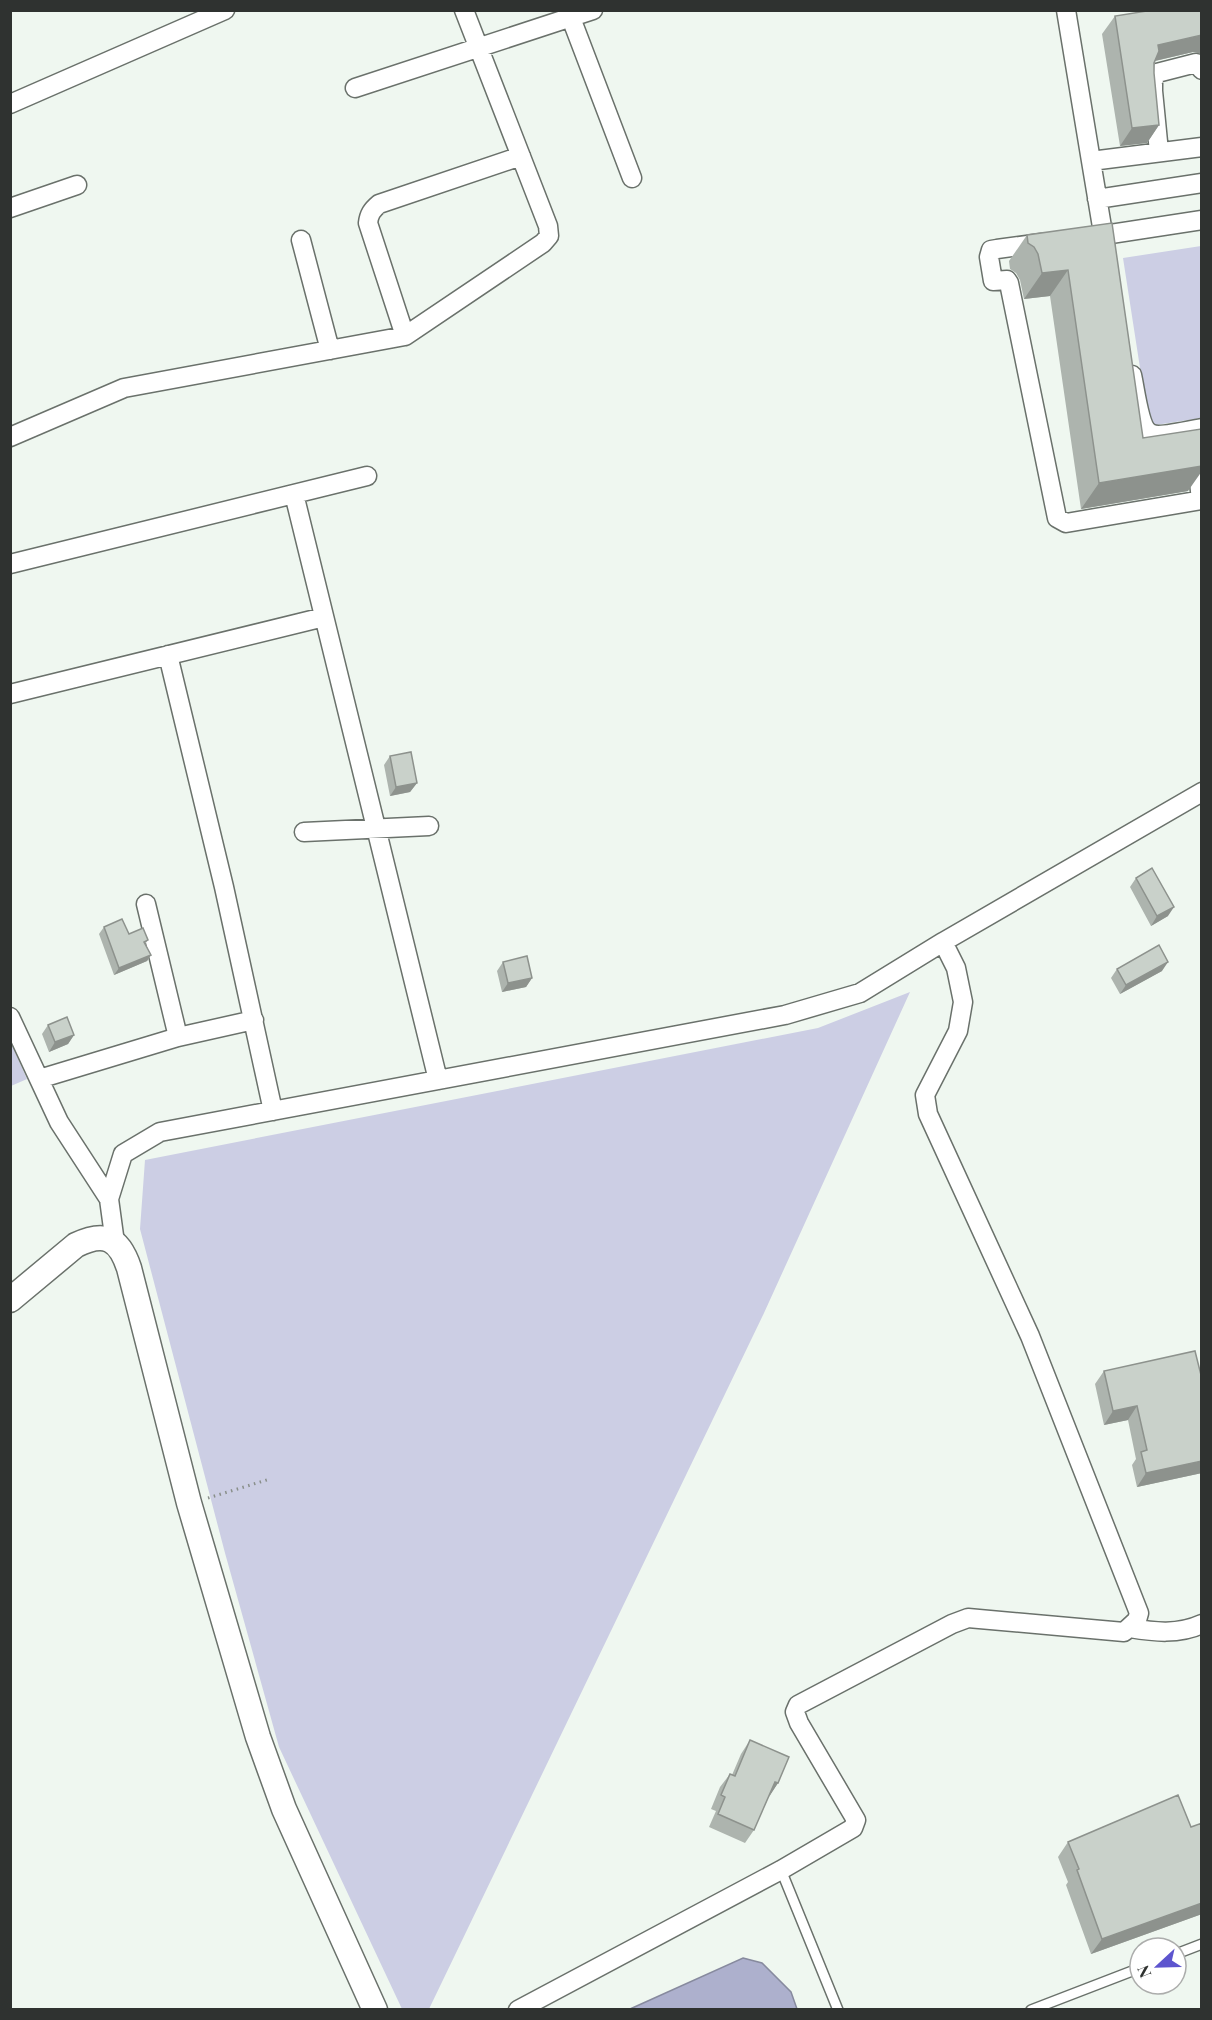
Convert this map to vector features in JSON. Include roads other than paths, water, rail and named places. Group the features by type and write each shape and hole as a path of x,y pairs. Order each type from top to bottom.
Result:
{"street":[{"path":"10,104 225,10"},
{"path":"10,438 124,388 405,336 543,243 549,236 548,226 464,10"},
{"path":"355,88 593,10"},
{"path":"1066,10 1107,258"},
{"path":"571,18 632,178"},
{"path":"1159,152 1153,91 1153,81 1157,73 1196,63 1202,70"},
{"path":"1091,161 1202,147"},
{"path":"405,336 368,223 372,210 379,204 521,156"},
{"path":"1097,199 1202,183"},
{"path":"10,208 77,185"},
{"path":"1079,238 1202,220"},
{"path":"301,240 330,350"},
{"path":"1056,241 991,250 989,257 993,281 1006,280 1009,283 1057,518 1066,523 1201,500 1197,429 1156,435 1149,433 1143,426 1129,359"},
{"path":"10,564 367,476"},
{"path":"294,494 438,1080"},
{"path":"10,694 324,617"},
{"path":"168,655 254,1020 273,1111"},
{"path":"115,1243 109,1199 123,1154 160,1131 785,1016 860,993 943,942 1202,792"},
{"path":"304,832 429,826"},
{"path":"146,904 178,1037"},
{"path":"518,2010 781,1870 853,1828 856,1820 799,1723 795,1712 798,1705 952,1624 968,1618 1124,1632 1137,1620 1139,1613 1034,1347 928,1114 925,1095 958,1031 963,1002 956,968 943,942"},
{"path":"10,1017 59,1122 109,1199"},
{"path":"39,1079 178,1037 254,1020"},
{"path":"10,1300 76,1245 102,1237 115,1243 123,1251 189,1503 271,1775 284,1809 375,2010"},
{"path":"1130,1628 1160,1632 1194,1628 1202,1624"}],"lane":[{"path":"781,1870 838,2010"},
{"path":"1031,2010 1128,1973"}]}
